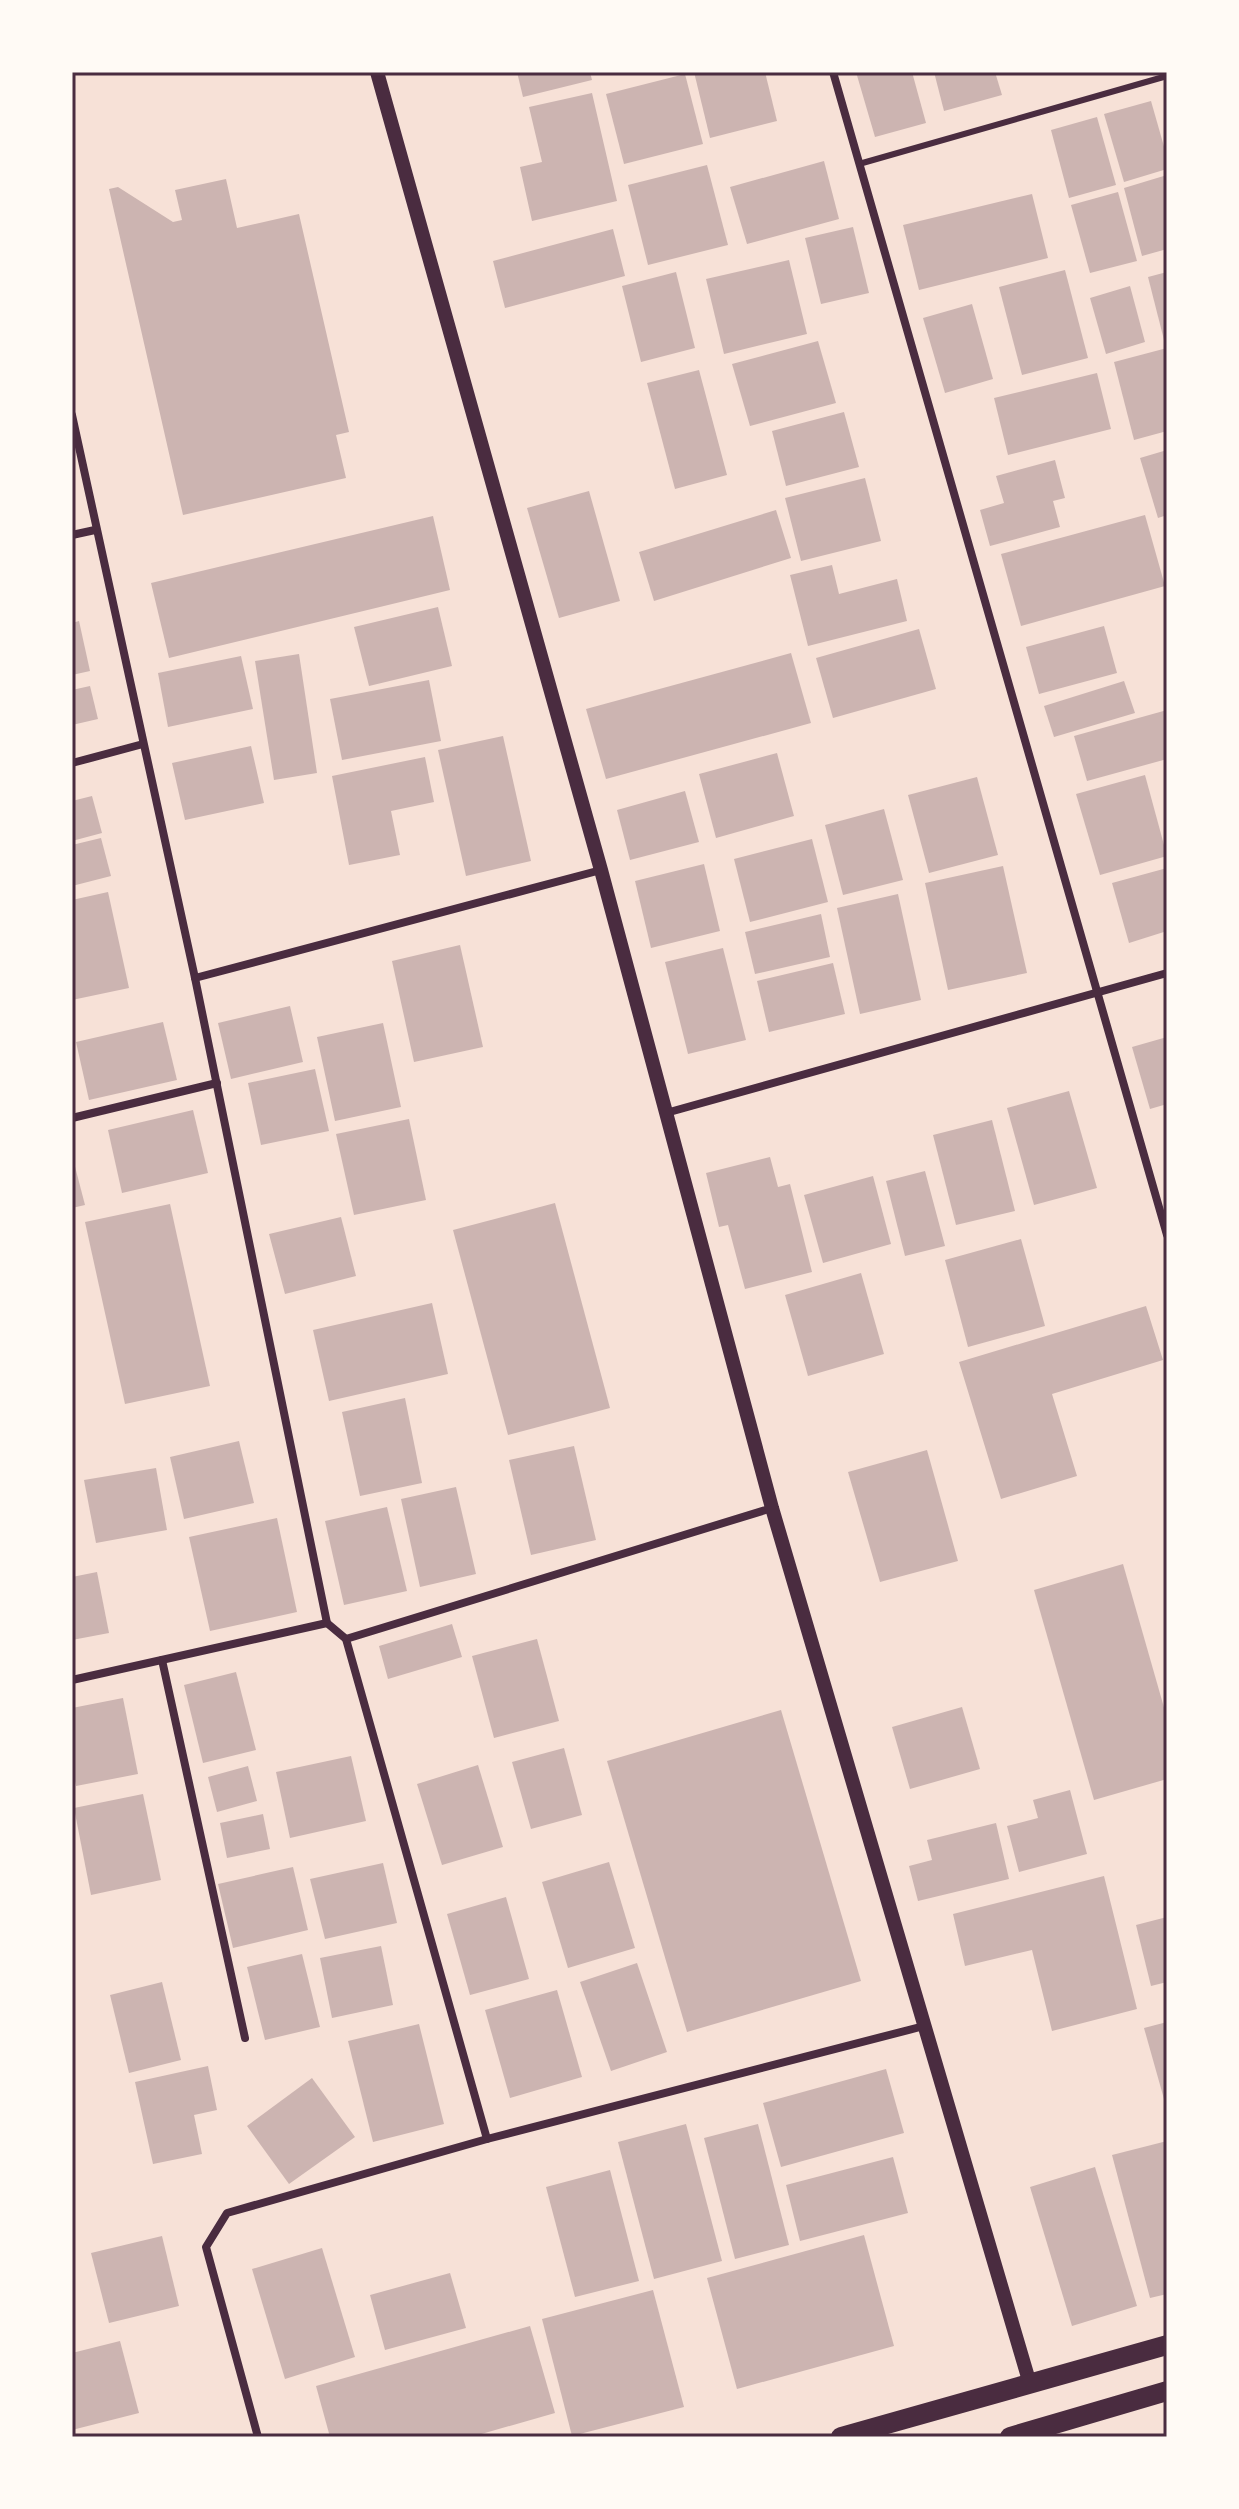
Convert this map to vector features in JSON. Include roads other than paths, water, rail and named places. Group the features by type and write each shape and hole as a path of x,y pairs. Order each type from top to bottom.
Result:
{"main road":[{"path":"841,2437 1167,2345"},
{"path":"1010,2437 1044,2432 1167,2391"}],"street":[{"path":"377,72 601,870 772,1508 1030,2384"},
{"path":"833,72 1100,993 1167,1235"},
{"path":"72,415 195,978 327,1623 346,1639 487,2139"},
{"path":"72,535 95,530"},
{"path":"72,763 143,744"},
{"path":"195,978 601,870"},
{"path":"666,1113 1167,973"},
{"path":"72,1118 217,1083"},
{"path":"346,1639 772,1508"},
{"path":"72,1680 327,1623"},
{"path":"162,1660 245,2038"},
{"path":"258,2437 206,2247 227,2213 487,2139 924,2026"}],"lane":[{"path":"859,164 1167,76"}]}
